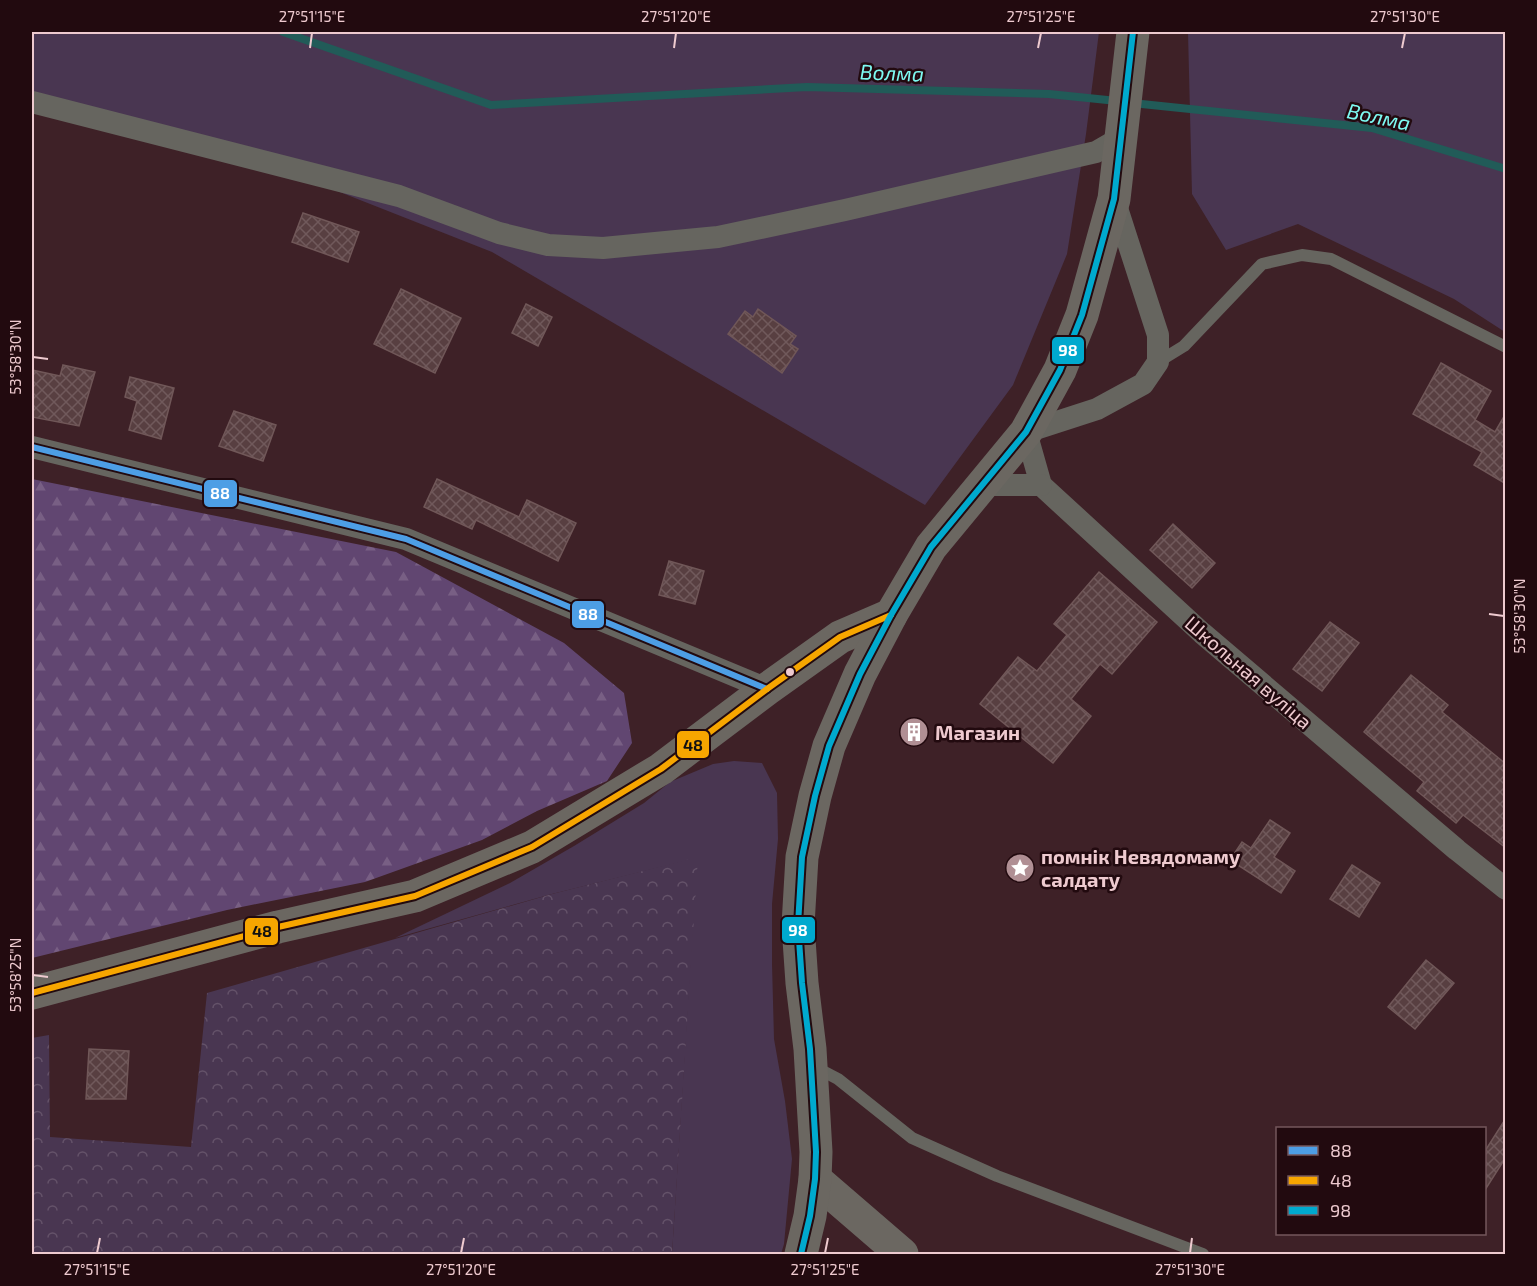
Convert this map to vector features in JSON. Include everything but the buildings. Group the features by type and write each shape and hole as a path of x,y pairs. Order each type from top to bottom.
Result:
{"main road":[{"path":"801,1254 810,1216 815,1179 815,1116 798,925 802,857 815,796 829,746 860,674 891,615 931,547 1026,432 1060,370 1082,315 1114,199 1132,44"},
{"path":"32,993 278,927 415,896 532,847 661,769 840,637 891,615"},
{"path":"815,1179 902,1254"}],"street":[{"path":"32,102 399,196 499,232 548,245 603,248 718,237 845,210 1096,152 1122,137"},
{"path":"982,485 1041,485 1026,432 1097,409 1143,384 1158,362 1158,335 1114,199"},
{"path":"32,447 406,539 767,689"},
{"name":"Школьная вуліца","path":"1041,485 1202,633 1506,889"}],"lane":[{"path":"1158,362 1184,346 1262,264 1302,255 1331,259 1506,347"},
{"path":"812,1065 838,1079 912,1138 997,1176 1203,1254"}],"green space":[{"path":"32,32 1099,32 1067,254 1013,385 925,505 492,252 261,161 32,95"},
{"path":"1188,32 1505,32 1505,332 1454,299 1298,224 1226,250 1192,194"},
{"path":"32,479 396,552 564,643 624,693 632,743 607,781 537,811 482,840 365,882 227,910 32,958"},
{"path":"734,761 762,763 777,793 778,839 772,904 774,1039 792,1159 784,1244 781,1254 672,1254 697,858 552,894 395,938 510,883 644,803 670,782 713,764"},
{"path":"698,857 672,1254 32,1254 32,1038 49,1035 50,1137 191,1147 207,993 552,894"}],"waterway":[{"name":"Волма","path":"283,32 491,105 807,87 1049,94 1117,101"},
{"name":"Волма","path":"1132,103 1372,128 1506,169"}],"transit line":[{"name":"98","path":"801,1254 810,1216 816,1152 810,1049 798,925 802,857 815,796 829,746 860,674 891,615 931,547 1026,432 1060,370 1082,315 1114,199 1133,32"},
{"name":"88","path":"32,447 406,539 767,689"},
{"name":"48","path":"32,993 278,927 415,896 532,847 661,769 840,637 891,615"}],"place":[{"name":"Магазин","path":"914,732"},
{"name":"помнік Невядомаму салдату","path":"1020,868"}]}
